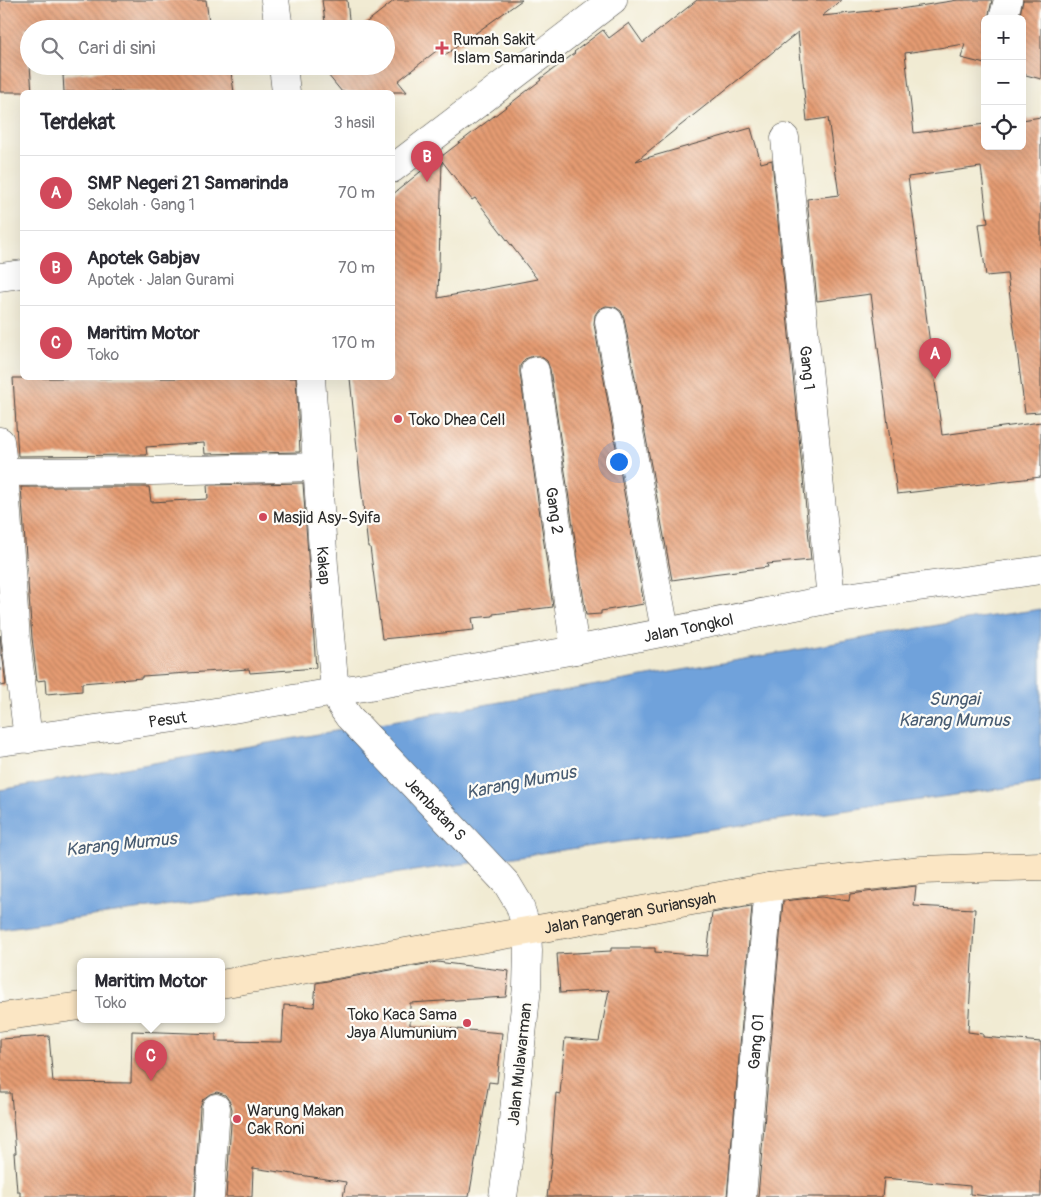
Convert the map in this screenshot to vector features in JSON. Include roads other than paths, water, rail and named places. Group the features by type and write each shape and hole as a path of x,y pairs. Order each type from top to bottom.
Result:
{"main road":[{"name":"Jalan Pangeran Suriansyah","path":"225,983 527,932 769,887 922,870 1041,866"},
{"path":"0,1017 77,1007"}],"street":[{"path":"275,0 278,20"},
{"path":"395,167 612,0"},
{"path":"1004,15 1008,0"},
{"path":"284,75 286,90"},
{"name":"Gang 1","path":"785,138 831,599"},
{"path":"0,277 20,274"},
{"path":"609,321 665,632"},
{"name":"Gang 2","path":"535,372 575,650"},
{"name":"Kakap","path":"311,380 335,692"},
{"path":"0,441 16,640 28,739"},
{"path":"2,472 317,467"},
{"name":"Jalan Tongkol","path":"335,692 575,650 831,599 1041,570"},
{"name":"Jembatan S","path":"335,692 338,702 350,716 507,884 519,904 527,932"},
{"name":"Pesut","path":"0,742 197,715 335,692"},
{"name":"Gang 01","path":"742,1197 769,887"},
{"name":"Jalan Mulawarman","path":"503,1197 527,987 527,932"},
{"path":"210,1197 216,1108"}],"water":[{"name":"Sungai Karang Mumus","path":"1041,609 1041,783 0,929 0,790 972,619"}],"place":[{"name":"Rumah Sakit Islam Samarinda","path":"442,48"},
{"name":"Apotek Gabjav","path":"427,182"},
{"name":"SMP Negeri 21 Samarinda","path":"935,379"},
{"name":"Toko Dhea Cell","path":"398,419"},
{"name":"Masjid Asy-Syifa","path":"263,517"},
{"name":"Toko Kaca Sama Jaya Alumunium","path":"467,1023"},
{"name":"Maritim Motor","path":"151,1081"},
{"name":"Warung Makan Cak Roni","path":"237,1119"}],"water label":[{"name":"Karang Mumus","path":"521,782"},
{"name":"Karang Mumus","path":"121,844"}]}
